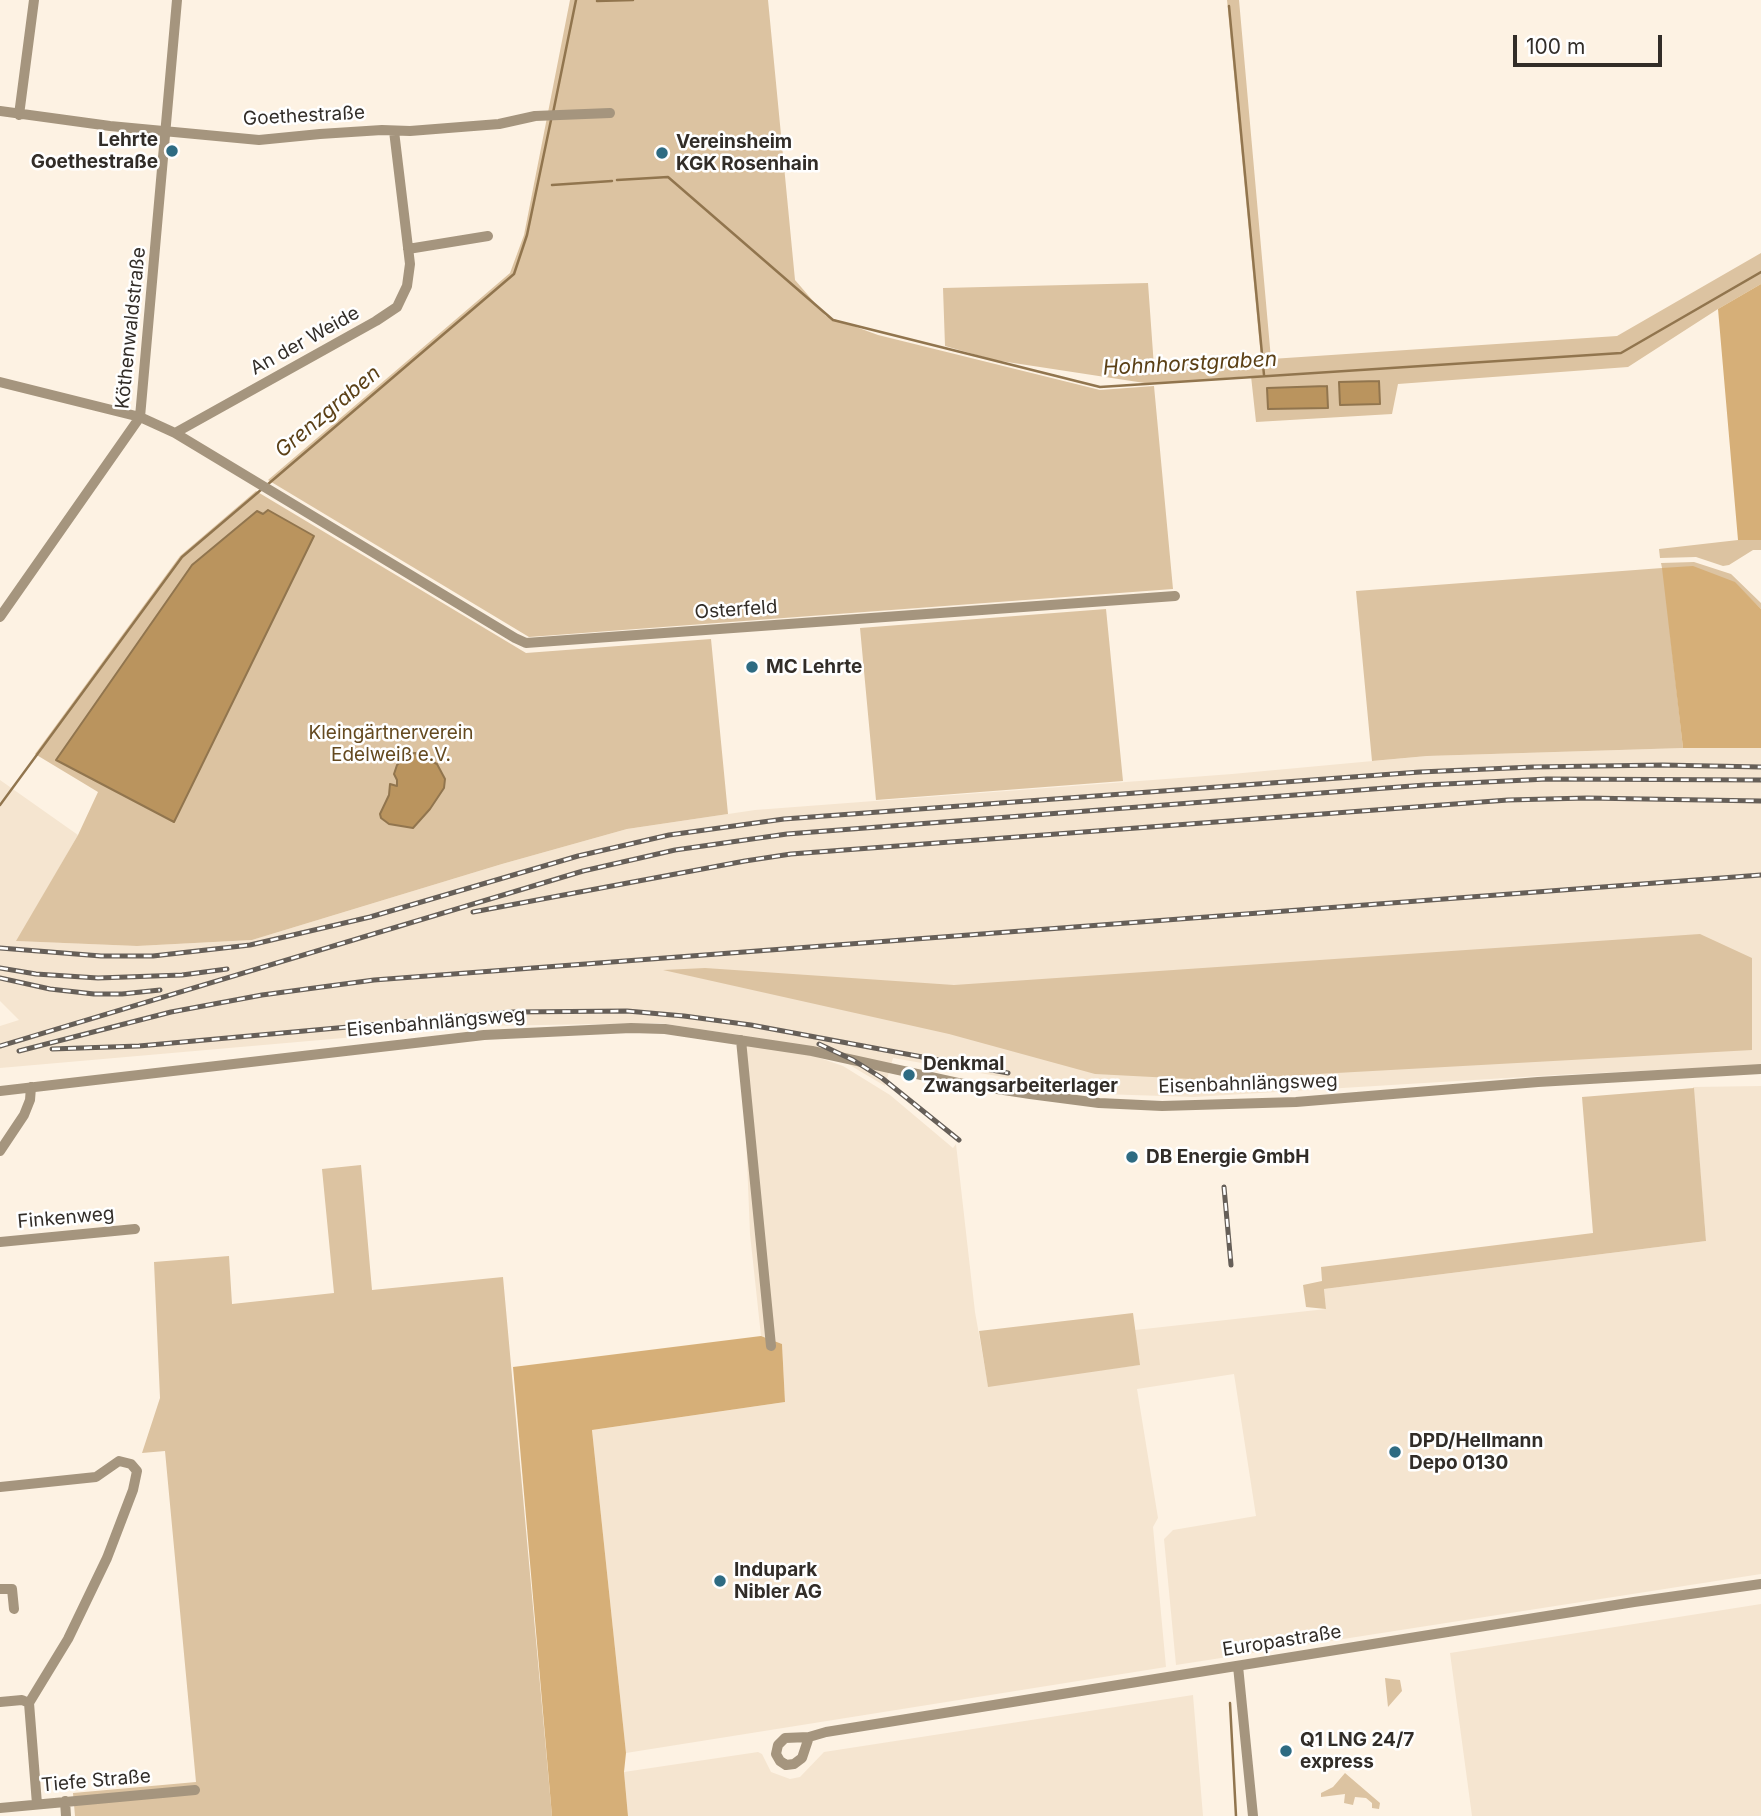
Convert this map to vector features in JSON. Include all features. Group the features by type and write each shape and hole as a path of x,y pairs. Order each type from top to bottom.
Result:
{"street":[{"path":"19,115 34,0"},
{"name":"Köthenwaldstraße","path":"0,617 140,417 177,0"},
{"name":"Goethestraße","path":"0,111 167,132 260,139 499,124 535,116 610,113"},
{"name":"An der Weide","path":"175,433 397,307 407,286 410,264 394,131"},
{"path":"408,249 488,236"},
{"name":"Osterfeld","path":"0,382 140,417 175,433 515,638 526,642 1175,596"},
{"name":"Eisenbahnlängsweg","path":"0,1091 443,1039 556,1030 665,1028 812,1051 958,1083 1099,1102 1162,1106 1296,1102 1538,1082 1761,1069"},
{"path":"741,1040 771,1346"},
{"path":"0,1151 24,1115 30,1100 31,1087"},
{"name":"Finkenweg","path":"0,1242 135,1229"},
{"path":"0,1487 96,1477 119,1461 131,1464 137,1471 133,1490 107,1558 68,1639 29,1703 37,1804"},
{"name":"Europastraße","path":"809,1737 826,1732 1634,1602 1761,1584"},
{"path":"0,1590 12,1590 13,1609"},
{"path":"1238,1666 1253,1816"},
{"path":"0,1702 22,1700 29,1703"},
{"name":"Tiefe Straße","path":"0,1808 195,1790"},
{"path":"65,1801 66,1816"}],"shaded area":[{"path":"1761,284 1761,540 1738,540 1718,309"},
{"path":"1379,381 1380,404 1340,405 1339,382"},
{"path":"1327,386 1328,408 1268,409 1267,388"},
{"path":"268,510 314,536 174,822 56,760 192,565 257,511 263,514"},
{"path":"1693,566 1735,582 1761,609 1761,748 1683,748 1662,568"},
{"path":"1761,748 1761,1065 1194,1097 1101,1094 893,1058 885,1086 843,1061 817,1057 843,1066 890,1095 953,1148 956,1144 975,1312 988,1385 1139,1365 1135,1330 1326,1309 1324,1289 1706,1241 1693,1087 1761,1086 1761,1574 1176,1665 1164,1539 1173,1530 1256,1516 1234,1374 1137,1389 1158,1518 1153,1527 1166,1667 626,1753 592,1430 785,1402 782,1344 761,1336 750,1234 744,1087 738,1035 660,1023 481,1026 0,1068 0,1026 19,1020 0,1001 0,780 78,835 17,941 137,946 252,940 627,829 755,810 1232,774 1427,756"},
{"path":"415,753 437,764 445,779 444,788 413,828 389,824 380,814 389,795 390,784 397,786 394,774 397,765 407,754"},
{"path":"761,1336 782,1344 785,1402 592,1430 626,1753 624,1772 628,1816 552,1816 513,1367"},
{"path":"1761,1604 1761,1816 1472,1816 1450,1653"},
{"path":"1193,1695 1203,1816 628,1816 624,1772 758,1752 762,1754 771,1772 790,1779 800,1777 824,1752"}],"green space":[{"path":"570,0 768,0 795,280 826,316 878,335 1100,390 1154,386 1173,589 529,637 268,480 510,273 524,235"},
{"path":"1227,0 1239,0 1271,359 1617,336 1761,253 1761,284 1628,367 1398,384 1392,414 1256,422 1251,376 1151,384 994,360 945,346 943,288 1148,283 1154,367 1261,358"},
{"name":"Kleingärtnerverein Edelweiß e.V.","path":"256,491 526,653 711,639 728,814 627,829 252,940 137,946 16,941 78,835 98,792 35,754 180,556"},
{"path":"1761,540 1761,550 1753,550 1723,566 1696,557 1660,558 1659,549"},
{"path":"1694,562 1731,574 1761,603 1761,609 1735,583 1663,568 1683,748 1427,756 1372,761 1356,591 1662,568 1661,563"},
{"path":"1106,609 1123,781 876,800 860,628"},
{"path":"1700,934 1752,958 1752,1050 1210,1080 1095,1074 949,1034 663,970 705,968 954,985"},
{"path":"1694,1088 1706,1241 1324,1289 1326,1309 1306,1307 1303,1285 1322,1281 1321,1267 1593,1233 1582,1097"},
{"path":"361,1165 372,1290 503,1277 552,1816 75,1816 73,1793 196,1782 165,1451 142,1453 160,1398 154,1262 229,1256 232,1304 334,1293 322,1169"},
{"path":"1133,1313 1140,1365 988,1387 979,1331"},
{"path":"1385,1678 1400,1680 1402,1691 1388,1707"},
{"path":"1345,1773 1380,1803 1379,1809 1372,1808 1372,1803 1366,1798 1355,1797 1353,1805 1344,1803 1345,1794 1321,1797 1321,1793 1333,1787"}],"waterway":[{"name":"Grenzgraben","path":"553,113 576,0"},
{"path":"597,1 633,0"},
{"path":"1229,6 1264,375"},
{"name":"Grenzgraben","path":"267,485 514,274 527,235 551,120"},
{"name":"Hohnhorstgraben","path":"617,180 668,177 833,320 1100,387 1621,353 1761,272"},
{"name":"Hohnhorstgraben","path":"552,185 612,181"},
{"name":"Grenzgraben","path":"0,805 182,557 262,489"},
{"path":"1230,1703 1236,1816"}],"railway":[{"path":"0,948 101,956 153,956 250,945 370,917 578,856 669,835 784,819 1420,772 1663,765 1761,767"},
{"path":"0,1046 583,871 675,850 787,834 1425,785 1547,779 1761,780"},
{"path":"473,912 791,854 1508,800 1587,798 1761,801"},
{"path":"19,1051 171,1012 262,995 374,980 1761,875"},
{"path":"0,968 36,974 98,978 182,975 227,969"},
{"path":"0,978 50,989 94,994 160,990"},
{"path":"52,1049 139,1046 513,1012 627,1011 751,1025 1008,1073"},
{"path":"819,1044 882,1078 959,1140"},
{"path":"1224,1187 1231,1265"}],"place":[{"name":"Lehrte Goethestraße","path":"172,151"},
{"name":"Vereinsheim KGK Rosenhain","path":"662,153"},
{"name":"MC Lehrte","path":"752,667"},
{"name":"Denkmal Zwangsarbeiterlager","path":"909,1075"},
{"name":"DB Energie GmbH","path":"1132,1157"},
{"name":"DPD/Hellmann Depo 0130","path":"1395,1452"},
{"name":"Indupark Nibler AG","path":"720,1581"},
{"name":"Q1 LNG 24/7 express","path":"1286,1751"}]}
